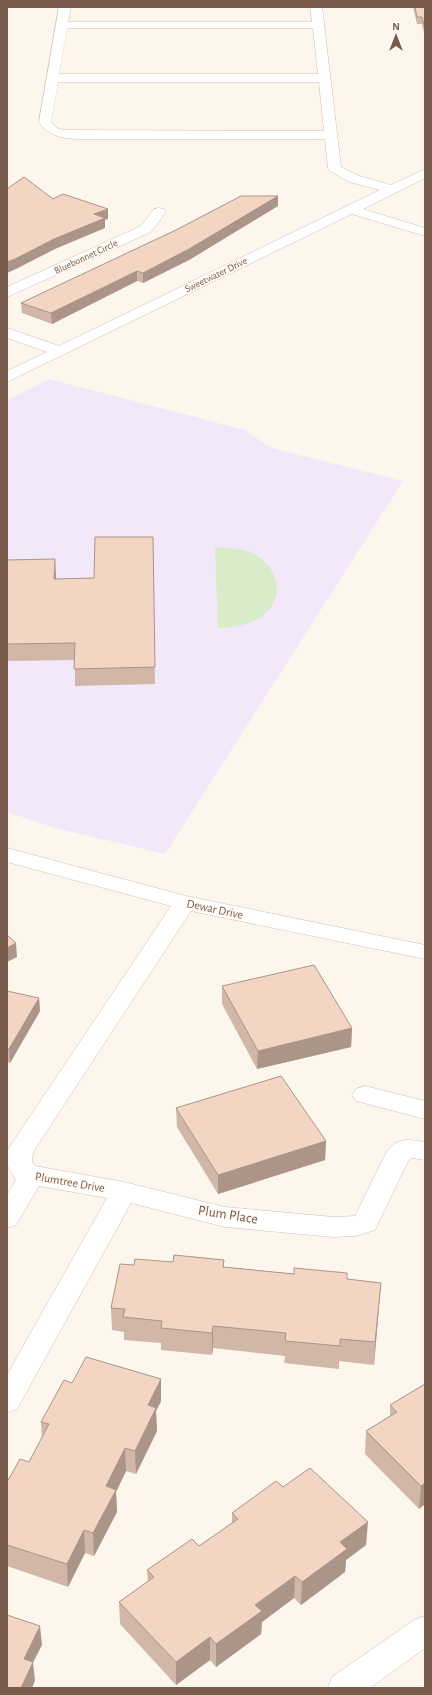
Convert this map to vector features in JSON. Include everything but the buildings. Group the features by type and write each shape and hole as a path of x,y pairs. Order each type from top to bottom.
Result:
{"street":[{"path":"66,7 45,122 48,127 62,134 330,135"},
{"path":"316,7 335,168 341,173 392,189"},
{"path":"62,25 318,26"},
{"path":"53,78 324,78"},
{"name":"Sweetwater Drive","path":"7,377 425,173"},
{"path":"349,209 425,232"},
{"name":"Bluebonnet Circle","path":"7,293 146,229 159,212"},
{"path":"7,333 60,351"},
{"name":"Dewar Drive","path":"7,855 185,903 425,952"},
{"name":"Plumtree Drive","path":"9,1391 124,1192 26,1174 19,1163 20,1151 185,903"},
{"path":"365,1096 425,1110"},
{"name":"Plum Place","path":"124,1192 225,1217 333,1227 356,1226 365,1223 398,1155 407,1148 425,1151"},
{"path":"7,1218 32,1176"},
{"path":"344,1688 425,1630"}],"shaded area":[{"path":"49,379 245,430 271,448 403,481 165,854 55,828 7,812 7,400"}],"green space":[{"path":"215,547 240,549 253,553 269,566 274,575 276,593 273,603 267,612 256,620 250,623 231,627 218,628"}]}
